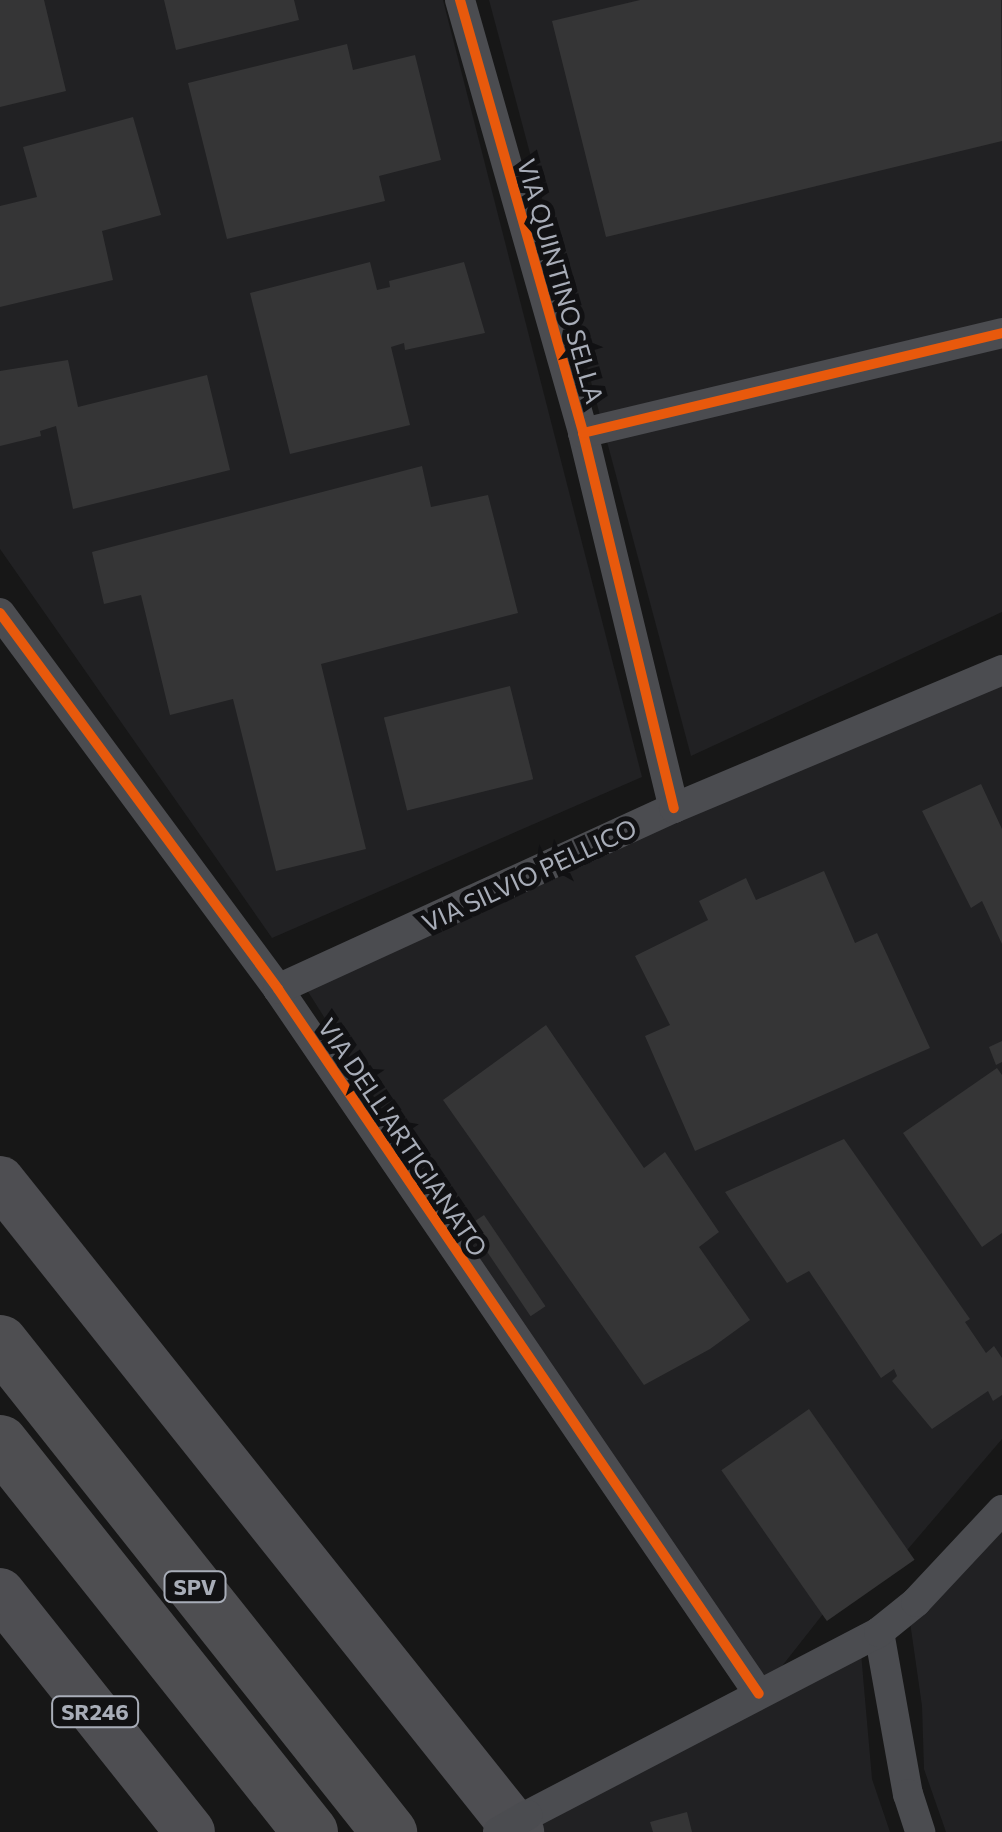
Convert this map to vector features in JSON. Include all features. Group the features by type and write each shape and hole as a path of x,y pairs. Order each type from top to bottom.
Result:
{"highway":[{"path":"0,1181 523,1824"},
{"name":"SPV","path":"0,1342 389,1832"},
{"name":"SPV","path":"0,1442 310,1832"},
{"name":"SR246","path":"0,1593 190,1832"}],"street":[{"name":"VIA QUINTINO SELLA","path":"460,0 583,434 674,808"},
{"path":"583,434 1002,332"},
{"name":"VIA DELL'ARTIGIANATO","path":"0,613 278,989 758,1694"},
{"name":"VIA SILVIO PELLICO","path":"278,989 674,808 1002,670"},
{"path":"498,1832 523,1824 878,1632 916,1602 1002,1510"},
{"path":"878,1632 908,1794 920,1832"}],"shaded area":[{"path":"0,0 443,0 642,777 272,938 0,549"},
{"path":"489,0 1002,0 1002,612 691,756"},
{"path":"1002,670 1002,1439 908,1549 823,1614 756,1699 861,1653 872,1779 890,1832 517,1832 754,1701 302,982"},
{"path":"1002,1522 1002,1832 946,1832 924,1769 922,1706 910,1622"}],"building":[{"path":"0,0 44,0 66,91 0,107"},
{"path":"164,0 294,0 299,20 176,50"},
{"path":"640,0 1001,0 1002,141 606,237 552,21"},
{"path":"347,44 353,70 415,55 441,160 379,176 385,201 227,239 188,83"},
{"path":"133,117 161,215 102,231 113,280 0,307 0,206 37,197 23,147"},
{"path":"370,262 377,290 390,287 389,281 464,262 485,333 405,350 404,343 391,347 410,425 290,454 250,293"},
{"path":"68,360 78,407 207,375 230,470 73,509 56,426 40,431 41,436 0,446 0,371"},
{"path":"422,466 431,507 488,495 518,613 321,664 366,849 276,871 233,699 170,715 141,595 104,604 92,552"},
{"path":"510,686 533,779 407,811 384,717"},
{"path":"981,784 1002,829 1002,944 982,901 971,908 922,811"},
{"path":"824,871 855,943 877,933 930,1048 695,1151 645,1036 670,1025 635,956 708,920 699,901 746,878 756,900"},
{"path":"546,1025 644,1168 665,1152 719,1232 699,1247 750,1320 710,1349 644,1385 443,1100"},
{"path":"1002,1041 1002,1062 996,1065 989,1047"},
{"path":"997,1068 1002,1075 1002,1233 982,1247 903,1133"},
{"path":"844,1139 970,1319 965,1322 986,1353 994,1346 1002,1358 1002,1395 993,1401 988,1391 932,1429 892,1381 897,1376 894,1369 881,1378 809,1271 787,1283 725,1192"},
{"path":"484,1215 546,1306 531,1316 469,1225"},
{"path":"809,1409 915,1560 827,1621 721,1470"},
{"path":"687,1812 692,1832 653,1832 650,1822"}],"cycle path":[{"path":"460,0 583,433 674,808"},
{"path":"583,433 1002,333"},
{"path":"0,613 278,989 759,1694"}]}
